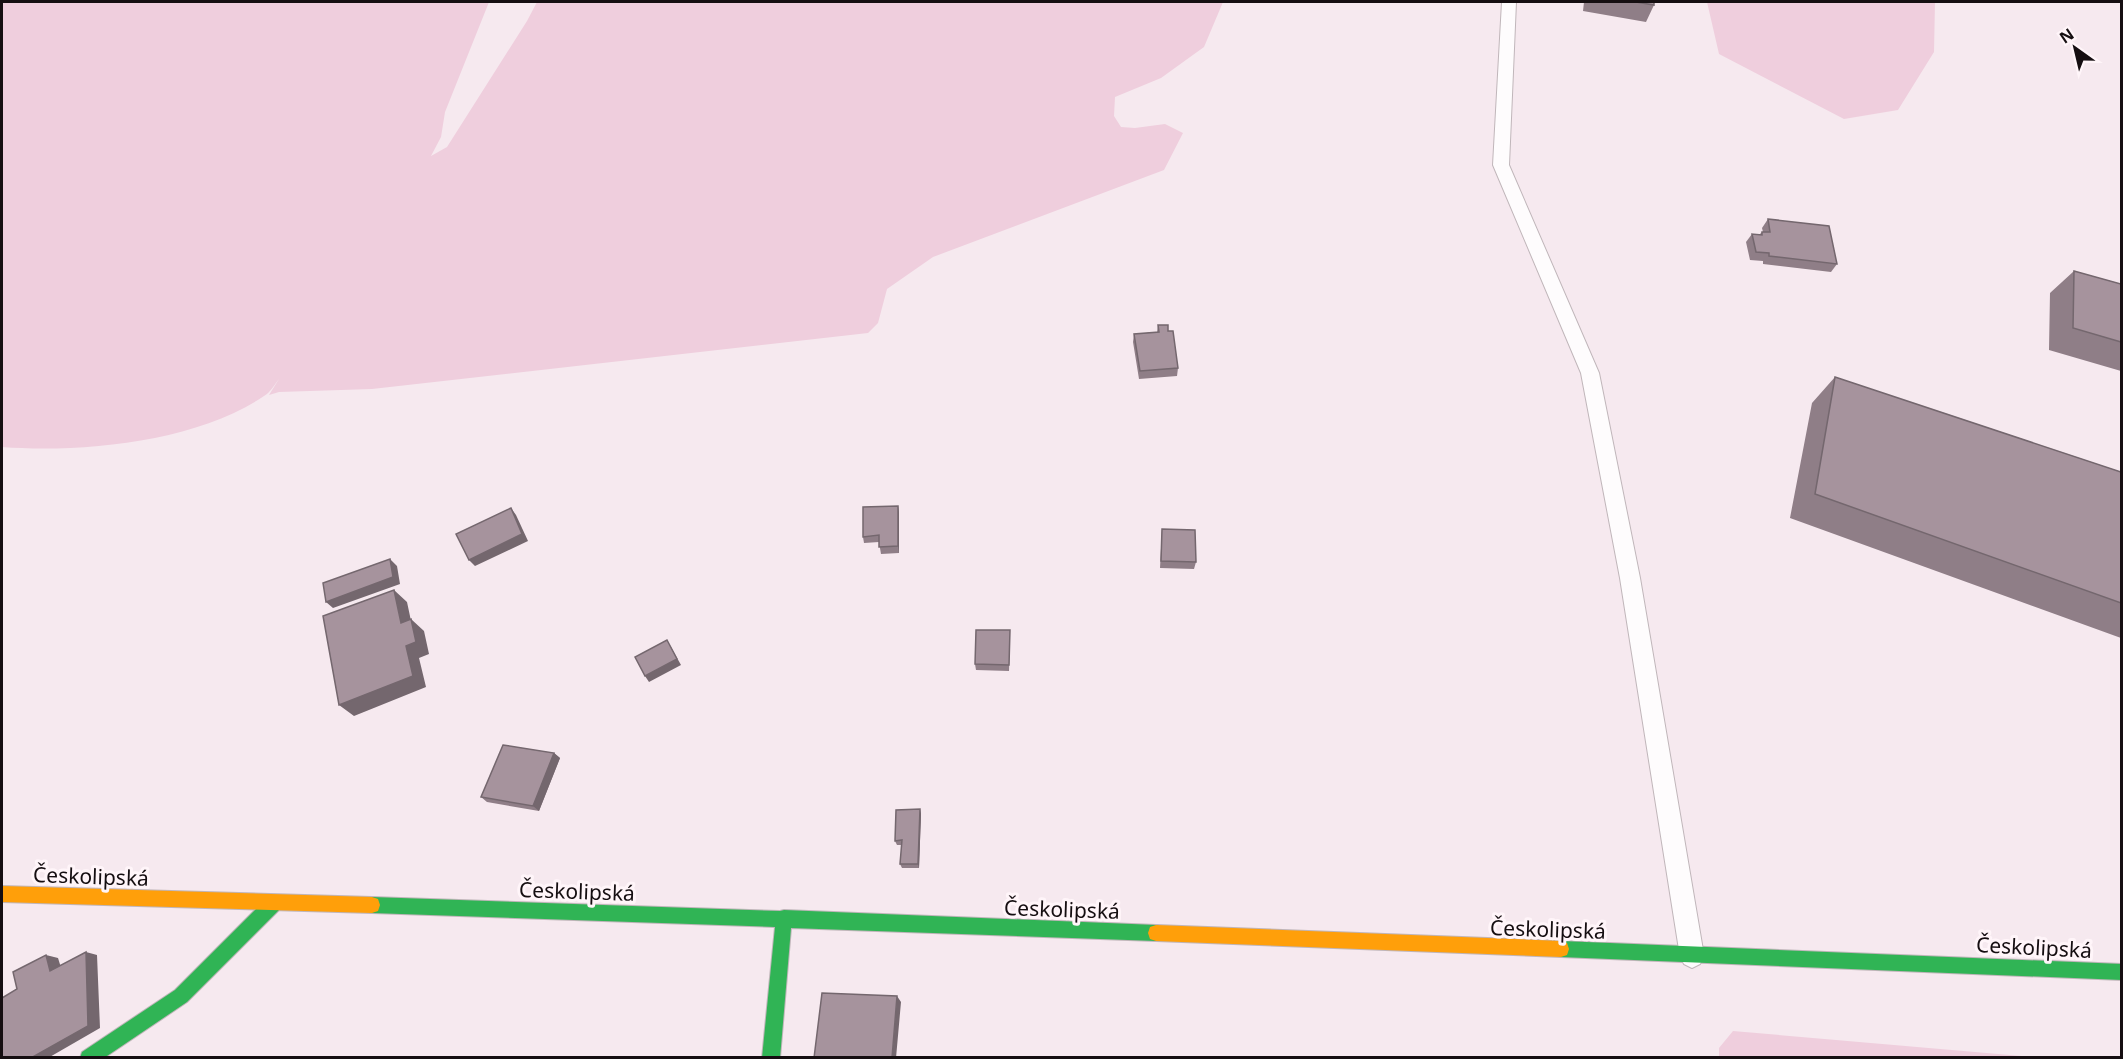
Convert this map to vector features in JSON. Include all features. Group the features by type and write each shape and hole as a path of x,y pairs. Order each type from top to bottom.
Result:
{"main road":[{"name":"Českolipská","path":"2,894 784,918 2121,972"},
{"path":"88,1058 181,996 273,904"},
{"path":"771,1058 784,918"}],"lane":[{"path":"1509,2 1501,165 1590,373 1630,578 1692,956"}],"shaded area":[{"path":"2,2 489,2 445,112 441,137 431,156 447,147 537,2 1223,2 1204,47 1161,78 1115,97 1114,116 1121,127 1135,128 1165,124 1183,133 1164,170 933,257 887,289 878,323 868,333 372,389 279,392 269,395 279,379 266,395 236,412 172,434 102,446 33,448 2,447"},
{"path":"1707,2 1935,2 1934,52 1898,110 1844,119 1719,54"},
{"path":"1733,1031 2033,1057 1719,1057 1719,1048"}],"building":[{"path":"1636,2 1654,2 1654,5"},
{"path":"1768,219 1829,226 1837,264 1769,256 1769,253 1756,252 1752,234 1762,235 1762,232 1770,232"},
{"path":"2074,271 2121,284 2121,342 2073,328"},
{"path":"1158,325 1168,325 1168,331 1173,331 1178,368 1140,371 1134,334 1159,332"},
{"path":"1835,377 2121,472 2121,603 1815,494"},
{"path":"898,506 898,546 879,547 879,535 863,537 863,507"},
{"path":"511,508 522,534 469,560 456,534"},
{"path":"1162,529 1195,530 1196,562 1161,561"},
{"path":"390,559 393,577 326,602 323,583"},
{"path":"394,590 401,623 411,619 416,642 406,646 413,676 339,705 323,616"},
{"path":"976,630 1010,630 1009,665 975,664"},
{"path":"667,640 677,659 645,676 635,657"},
{"path":"503,745 554,753 533,806 481,797"},
{"path":"920,809 918,864 900,864 902,840 895,841 896,810"},
{"path":"86,952 88,1026 31,1058 2,1058 2,998 17,989 13,972 46,955 50,971"},
{"path":"822,993 897,996 892,1058 814,1058"}],"traffic: fast":[{"path":"88,1058 181,996 273,904"},
{"path":"372,905 1156,933"},
{"path":"771,1058 784,918"},
{"path":"1561,949 2122,972"}],"traffic: slow":[{"path":"2,894 372,905"},
{"path":"1156,933 1561,949"}]}
